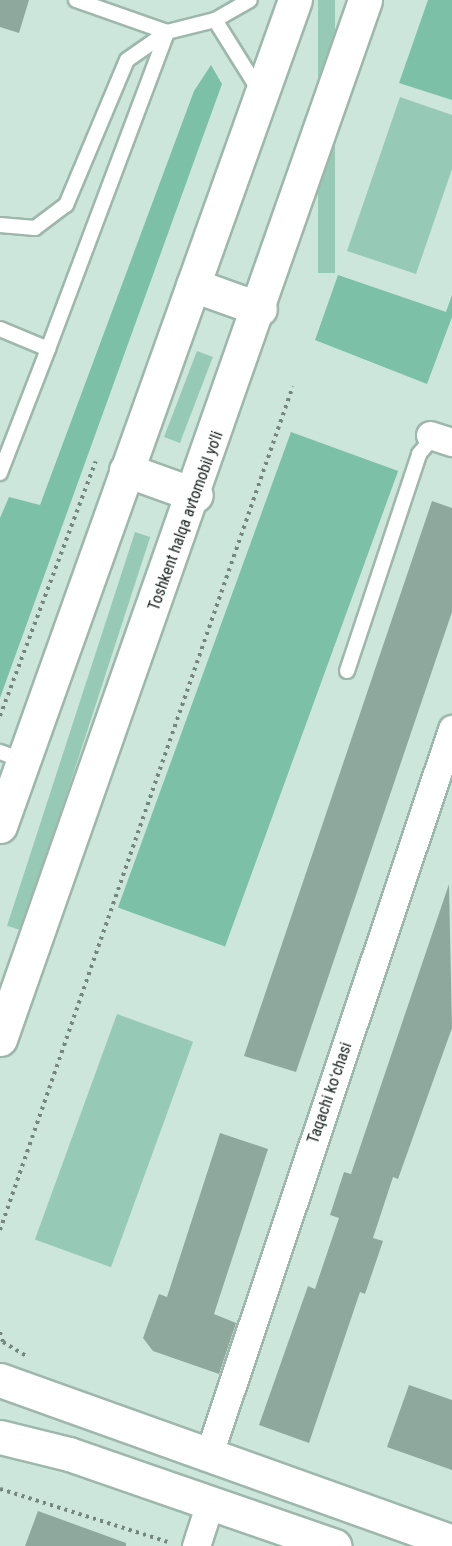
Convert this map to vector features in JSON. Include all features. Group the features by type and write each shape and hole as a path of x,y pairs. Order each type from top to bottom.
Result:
{"main road":[{"path":"0,826 11,756 126,470 295,0"},
{"name":"Toshkent halqa avtomobil yo'li","path":"0,1040 196,495 365,0"},
{"path":"193,285 260,309"},
{"path":"126,470 196,495"},
{"path":"0,1380 83,1413 452,1542"},
{"path":"69,1454 83,1413"},
{"path":"0,1437 69,1454 335,1546"}],"street":[{"name":"Taqachi koʻchasi","path":"208,1457 452,729"},
{"path":"195,1546 210,1503"}],"lane":[{"path":"76,0 167,32"},
{"path":"0,225 35,228 66,205 128,60 167,32 215,20 250,0"},
{"path":"215,20 261,94"},
{"path":"0,473 167,32"},
{"path":"0,330 48,349"},
{"path":"347,671 419,454 439,438"}],"path":[{"path":"0,1230 293,386"},
{"path":"0,1490 182,1546"}],"green space":[{"path":"318,0 335,0 335,273 318,273"},
{"path":"428,0 452,0 452,100 399,83"},
{"path":"211,65 222,84 0,698 0,518 9,497 40,505 194,91"},
{"path":"400,97 452,115 452,169 416,274 347,251"},
{"path":"338,275 446,312 452,295 452,317 427,384 315,340"},
{"path":"197,351 213,357 180,443 164,437"},
{"path":"291,432 398,471 225,946 118,907"},
{"path":"135,532 150,537 22,931 7,926"},
{"path":"117,1014 193,1042 111,1267 35,1240"}],"building":[{"path":"0,0 29,0 19,33 0,27"},
{"path":"432,501 452,508 452,612 296,1072 244,1056"},
{"path":"449,884 452,1028 398,1179 393,1177 373,1238 383,1241 365,1294 360,1292 309,1443 259,1425 308,1286 315,1289 339,1218 330,1215 344,1172 351,1174"},
{"path":"220,1133 268,1149 214,1314 236,1323 219,1374 153,1351 143,1338 159,1294 167,1297"},
{"path":"409,1385 452,1400 452,1470 387,1447"},
{"path":"38,1511 126,1543 126,1546 25,1546"}]}
